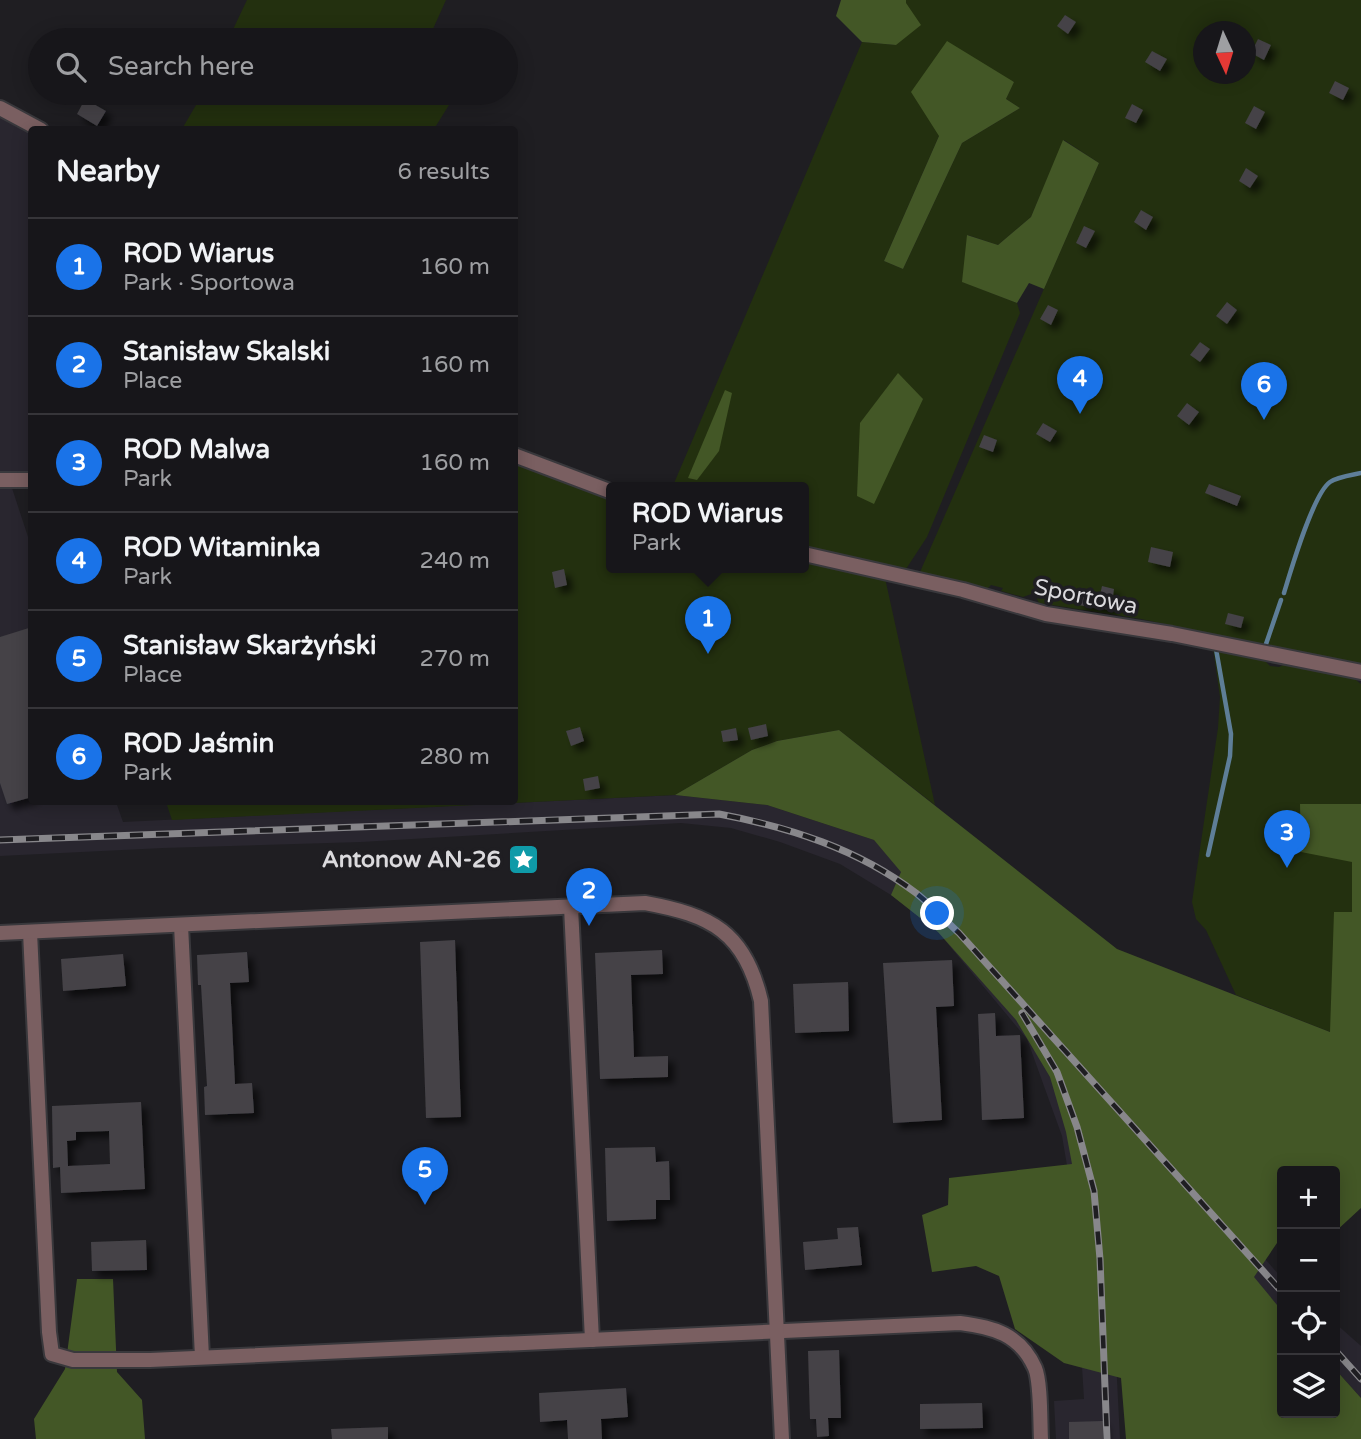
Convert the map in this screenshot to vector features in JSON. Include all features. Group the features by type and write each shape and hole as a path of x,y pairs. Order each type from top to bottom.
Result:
{"street":[{"path":"0,108 34,126"},
{"path":"518,457 606,490"},
{"path":"0,480 28,480"},
{"name":"Sportowa","path":"809,555 963,590 1046,614 1172,634 1361,672"},
{"path":"0,933 645,903 675,908 699,916 727,934 751,968 761,1001 782,1439"},
{"path":"571,907 592,1340"},
{"path":"181,925 202,1357"},
{"path":"30,932 52,1354 73,1360 202,1357 960,1323 989,1326 1012,1338 1036,1370 1041,1439"}],"shaded area":[{"path":"0,115 28,129 28,472 0,471"},
{"path":"0,485 11,485 28,537 28,805 117,805 123,822 518,805 518,803 675,795 767,805 874,840 1007,972 1277,1272 1277,1306 1081,1090 1112,1281 1120,1439 1056,1439 1054,1401 1084,1399 1071,1189 1062,1136 1027,1039 938,932 891,895 840,864 731,828 681,823 361,842 0,856"},
{"path":"1340,1327 1361,1346 1361,1398 1340,1375"}],"green space":[{"path":"247,0 446,0 433,28 234,28"},
{"path":"841,0 906,0 921,25 896,45 862,42 836,16"},
{"path":"906,0 1361,0 1361,665 1141,619 1039,603 1034,593 1023,597 1001,591 1003,588 991,585 987,589 920,572 1099,163 1064,140 1031,217 998,245 968,235 963,282 1017,303 1020,313 927,537 906,569 858,562 809,549 809,482 675,482 862,42 896,45","holes":["1014,81 1006,99 1020,108 962,143 903,269 884,261 939,136"]},
{"path":"947,41 1014,82 1006,99 1020,108 962,143 903,269 884,261 939,136 911,92"},
{"path":"196,105 449,105 436,126 184,126"},
{"path":"1063,140 1099,163 1044,289 1029,283 1017,303 962,282 967,235 998,245 1031,217"},
{"path":"898,373 923,399 874,504 857,496 860,423"},
{"path":"725,390 732,393 719,451 697,480 688,478"},
{"path":"518,463 606,497 606,573 809,573 809,562 885,578 935,805 839,730 777,741 752,750 675,795 518,803"},
{"path":"1213,648 1262,658 1270,666 1279,667 1285,664 1352,677 1361,684 1361,1044 1236,995 1206,930 1196,919 1192,902 1218,728 1220,697"},
{"path":"839,730 1117,949 1330,1032 1334,912 1352,912 1352,862 1301,852 1300,804 1361,804 1361,1208 1340,1227 1340,1166 1277,1166 1277,1243 1254,1277 1277,1305 1277,1418 1340,1418 1340,1375 1361,1398 1361,1439 1126,1439 1121,1378 1064,1363 1015,1329 999,1276 976,1266 932,1272 922,1215 948,1205 949,1178 1072,1164 1050,1077 1016,1020 938,932 891,895 901,872 874,840 767,805 675,795 752,750 777,741"},
{"path":"167,805 474,805 172,820"},
{"path":"77,1279 113,1279 117,1372 142,1400 145,1439 36,1439 34,1419 65,1369"}],"building":[{"path":"1065,15 1076,22 1068,34 1057,26"},
{"path":"1258,39 1271,45 1264,60 1256,56"},
{"path":"1152,51 1167,59 1160,71 1145,62"},
{"path":"1335,81 1349,88 1343,100 1329,93"},
{"path":"1132,104 1143,110 1136,123 1125,118"},
{"path":"82,105 96,105 106,111 97,126 77,114"},
{"path":"1254,106 1265,112 1256,129 1245,123"},
{"path":"1246,168 1258,176 1250,188 1239,181"},
{"path":"1141,210 1153,217 1146,230 1134,222"},
{"path":"1084,226 1095,231 1086,248 1076,243"},
{"path":"1227,302 1237,310 1227,324 1216,316"},
{"path":"1048,305 1058,310 1051,325 1040,319"},
{"path":"1200,342 1210,349 1200,362 1190,355"},
{"path":"1187,403 1199,412 1189,425 1177,416"},
{"path":"1043,423 1057,431 1050,442 1036,434"},
{"path":"984,435 997,440 993,452 979,447"},
{"path":"1209,484 1241,496 1237,506 1205,493"},
{"path":"1151,547 1173,552 1170,567 1148,562"},
{"path":"564,569 567,585 555,588 552,572"},
{"path":"1102,586 1114,589 1111,610 1078,605 1080,591 1100,595"},
{"path":"1228,613 1244,617 1241,628 1225,624"},
{"path":"28,628 28,798 7,804 0,783 0,637"},
{"path":"766,724 768,736 751,740 748,728"},
{"path":"580,727 584,741 571,746 566,731"},
{"path":"736,728 738,740 723,742 721,731"},
{"path":"598,776 600,788 585,791 583,779"},
{"path":"455,940 461,1117 426,1118 420,942"},
{"path":"662,950 663,974 631,975 634,1057 668,1056 668,1077 600,1079 595,953"},
{"path":"247,952 249,982 230,983 235,1084 252,1083 254,1113 205,1115 204,1087 207,1086 197,955"},
{"path":"123,954 126,986 63,991 61,959"},
{"path":"952,960 954,1006 936,1007 942,1120 893,1123 883,963"},
{"path":"848,982 849,1031 795,1033 793,984"},
{"path":"995,1013 996,1036 1020,1035 1024,1118 982,1120 978,1014"},
{"path":"141,1102 145,1189 61,1193 60,1167 53,1168 52,1106","holes":["109,1131 110,1164 68,1166 67,1141 76,1140 76,1132"]},
{"path":"655,1147 656,1162 669,1161 670,1200 656,1200 656,1219 607,1221 605,1148"},
{"path":"858,1227 862,1265 805,1270 803,1242 838,1239 837,1228"},
{"path":"146,1240 147,1270 92,1271 91,1242"},
{"path":"839,1350 841,1418 828,1418 829,1436 817,1437 816,1419 810,1419 808,1351"},
{"path":"626,1388 628,1417 601,1419 602,1439 568,1439 567,1420 540,1422 539,1393"},
{"path":"982,1403 983,1428 920,1429 920,1404"},
{"path":"1103,1421 1103,1439 1069,1439 1069,1422"},
{"path":"388,1427 388,1439 332,1439 331,1429"}],"waterway":[{"path":"1284,593 1303,533 1323,489 1333,480 1361,473"},
{"path":"1263,647 1281,600"},
{"path":"1208,855 1230,756 1231,734 1216,649"}],"railway":[{"path":"0,840 719,814 797,833 871,864 922,898 959,933 1277,1286"},
{"path":"1022,1013 1057,1072 1077,1127 1094,1191 1100,1259 1107,1439"},
{"path":"1339,1355 1361,1379"}],"place":[{"name":"ROD Witaminka","path":"1080,414"},
{"name":"ROD Jaśmin","path":"1264,420"},
{"name":"ROD Wiarus","path":"708,654"},
{"name":"Antonow AN-26","path":"524,859"},
{"name":"ROD Malwa","path":"1287,868"},
{"name":"Stanisław Skalski","path":"589,926"},
{"name":"Stanisław Skarżyński","path":"425,1205"}]}
